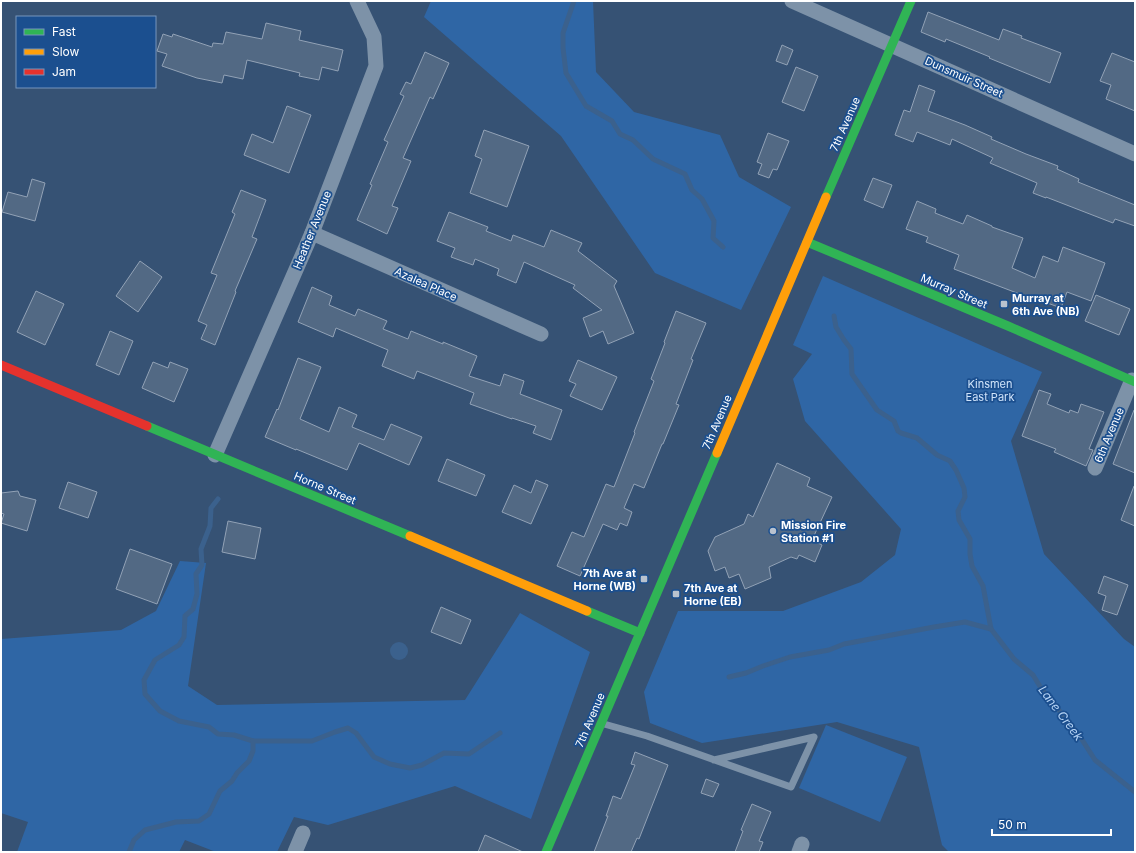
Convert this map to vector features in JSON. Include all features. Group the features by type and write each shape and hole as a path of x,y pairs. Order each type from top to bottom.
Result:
{"street":[{"name":"Heather Avenue","path":"215,455 312,233 376,66 374,37 356,1"},
{"name":"Dunsmuir Street","path":"792,1 1135,154"},
{"name":"7th Avenue","path":"546,852 911,1"},
{"name":"Azalea Place","path":"312,233 541,334"},
{"name":"Murray Street","path":"807,242 1008,326 1133,381"},
{"name":"Horne Street","path":"1,365 640,633"},
{"name":"6th Avenue","path":"1095,468 1133,381"},
{"path":"295,852 303,833"}],"lane":[{"path":"601,724 647,736 714,760 791,787 814,737 714,760"}],"green space":[{"path":"431,1 593,1 596,72 634,112 720,135 739,177 791,207 741,310 655,273 561,136 424,17"},
{"name":"Kinsmen East Park","path":"823,276 1042,372 1011,441 1044,554 1124,639 1135,647 1135,852 949,852 942,845 919,747 837,722 702,743 650,723 644,692 678,611 783,611 861,582 895,555 901,529 805,421 793,379 812,354 793,345"},
{"path":"180,561 206,563 188,686 217,705 465,700 520,613 590,652 531,819 455,786 328,825 294,817 277,852 216,852 185,840 179,852 17,852 28,822 1,813 1,639 121,630 156,611"},
{"path":"826,725 907,757 880,822 799,788"}],"shaded area":[{"path":"395,642 403,642 408,647 406,658 403,660 395,660 390,655 390,647"}],"building":[{"path":"928,12 999,40 1003,29 1022,36 1021,38 1061,53 1050,83 946,39 945,42 921,32"},
{"path":"266,23 301,31 299,40 343,50 338,71 322,67 319,80 299,76 300,73 247,60 243,79 224,75 222,83 197,78 162,66 167,54 157,51 163,34 172,37 173,34 212,47 213,43 223,44 226,32 262,39"},
{"path":"782,45 793,50 787,65 776,61"},
{"path":"425,52 449,63 433,99 430,97 403,158 411,161 392,206 398,208 387,234 357,220 372,185 370,184 388,142 384,140 404,96 400,94 406,82 411,84"},
{"path":"1112,53 1135,62 1135,111 1106,99 1111,85 1100,81"},
{"path":"796,67 818,76 804,111 782,102"},
{"path":"919,85 935,91 928,111 965,125 992,137 991,139 1058,166 1057,169 1079,179 1078,182 1135,205 1135,226 1115,219 1113,223 1033,193 1037,183 990,163 993,158 952,139 950,145 917,132 913,142 895,135 904,110 910,112"},
{"path":"287,106 311,115 289,173 244,155 252,134 273,143"},
{"path":"484,130 529,146 507,207 470,193 482,159 475,156"},
{"path":"768,133 789,141 777,170 773,169 769,178 758,174 762,164 757,162"},
{"path":"873,178 892,185 883,208 864,200"},
{"path":"32,179 45,183 35,221 2,212 8,192 27,197"},
{"path":"241,190 266,200 252,237 257,239 235,291 236,292 215,345 201,339 207,325 198,321 217,275 211,273 235,214 232,212"},
{"path":"917,201 936,209 935,213 963,224 967,215 992,227 1023,238 1012,268 1035,278 1043,256 1058,262 1063,247 1105,263 1091,301 1067,292 1061,308 1031,297 1030,298 954,269 959,255 926,242 928,237 906,229"},
{"path":"449,212 488,227 486,231 511,241 513,235 544,247 551,230 582,243 578,251 617,281 614,286 634,333 608,344 603,331 590,337 583,318 602,310 573,288 575,285 524,262 516,283 497,275 499,269 475,259 473,265 451,257 455,248 437,241"},
{"path":"140,261 162,277 138,312 116,296"},
{"path":"312,287 332,296 329,305 355,316 358,309 387,321 383,329 408,339 411,331 477,356 469,376 500,386 504,374 524,381 520,394 562,410 551,440 533,433 536,426 470,404 474,393 417,371 414,379 382,366 388,350 336,328 333,337 298,322"},
{"path":"36,291 64,304 45,345 17,332"},
{"path":"1096,295 1130,309 1119,335 1085,321"},
{"path":"676,311 706,323 691,359 693,360 676,404 679,405 644,488 634,484 624,508 632,512 627,526 620,523 617,530 603,524 580,576 557,566 572,532 584,537 606,484 614,487 654,381 651,379"},
{"path":"110,331 133,341 119,375 96,365"},
{"path":"298,358 321,367 300,419 329,432 339,407 357,415 352,427 384,440 391,424 422,437 409,465 359,443 347,470 265,437 277,409 278,410"},
{"path":"578,360 617,377 602,410 570,396 576,384 569,381"},
{"path":"153,362 168,368 170,362 188,369 174,402 142,388"},
{"path":"1039,390 1051,394 1047,404 1069,413 1070,410 1078,413 1081,404 1104,412 1089,449 1093,450 1086,466 1054,452 1056,449 1022,436"},
{"path":"1135,410 1135,473 1113,464"},
{"path":"447,459 485,475 476,496 438,481"},
{"name":"Mission Fire Station #1","path":"777,463 810,478 807,486 832,497 812,540 822,545 815,562 799,555 797,559 791,557 769,567 771,578 745,589 739,574 729,578 725,567 715,571 708,551 715,537 744,524 748,514 753,517"},
{"path":"536,480 548,485 531,524 502,512 514,485 531,493"},
{"path":"68,482 97,492 88,518 59,508"},
{"path":"1135,486 1135,526 1121,520"},
{"path":"18,491 20,496 36,500 27,531 1,523 4,514 1,513 1,493"},
{"path":"228,521 261,528 255,559 222,552"},
{"path":"130,549 172,564 157,604 116,589"},
{"path":"1104,576 1128,585 1117,615 1102,610 1106,596 1098,593"},
{"path":"441,607 471,620 461,644 431,632"},
{"path":"635,752 668,765 639,839 637,838 631,852 594,852 608,816 606,816 613,796 621,799 635,765 631,764"},
{"path":"706,779 719,784 713,797 701,793"},
{"path":"752,804 771,812 759,841 763,842 759,852 735,852 743,831 741,830"},
{"path":"485,835 523,852 478,852"}],"waterway":[{"path":"574,1 563,33 566,73 586,106 612,121 620,134 633,140 653,159 685,174 692,190 702,199 714,221 713,238 723,247"},
{"name":"Lane Creek","path":"834,316 836,327 851,349 852,374 877,410 894,421 898,431 917,438 937,455 950,461 956,470 964,488 965,497 958,511 959,520 970,539 972,566 983,586 991,629 1014,659 1033,675 1041,688 1079,735 1095,760 1135,792"},
{"path":"218,499 211,508 210,526 201,549 202,565 196,574 197,594 193,609 185,616 184,637 179,645 155,660 144,680 145,694 160,711 179,721 209,727 218,734 234,735 253,741"},
{"path":"729,677 746,673 790,657 829,650 844,644 934,627 965,622 991,629"},
{"path":"129,852 134,840 145,830 176,822 199,821 209,814 220,791 232,781 237,773 249,761 253,751 253,741 312,741 348,728 356,733 374,757 390,764 410,768 422,765 444,753 469,754 500,733"}],"traffic: fast":[{"path":"826,197 911,1"},
{"path":"807,242 1008,326 1135,382"},
{"path":"147,426 410,536"},
{"path":"546,852 717,453"},
{"path":"587,611 640,633"}],"traffic: slow":[{"path":"717,453 826,197"},
{"path":"410,536 587,611"}],"traffic: jam":[{"path":"1,365 147,426"}],"place":[{"name":"Murray at 6th Ave (NB)","path":"1004,304"},
{"name":"Mission Fire Station #1","path":"773,531"},
{"name":"7th Ave at Horne (WB)","path":"644,579"},
{"name":"7th Ave at Horne (EB)","path":"676,594"}]}
